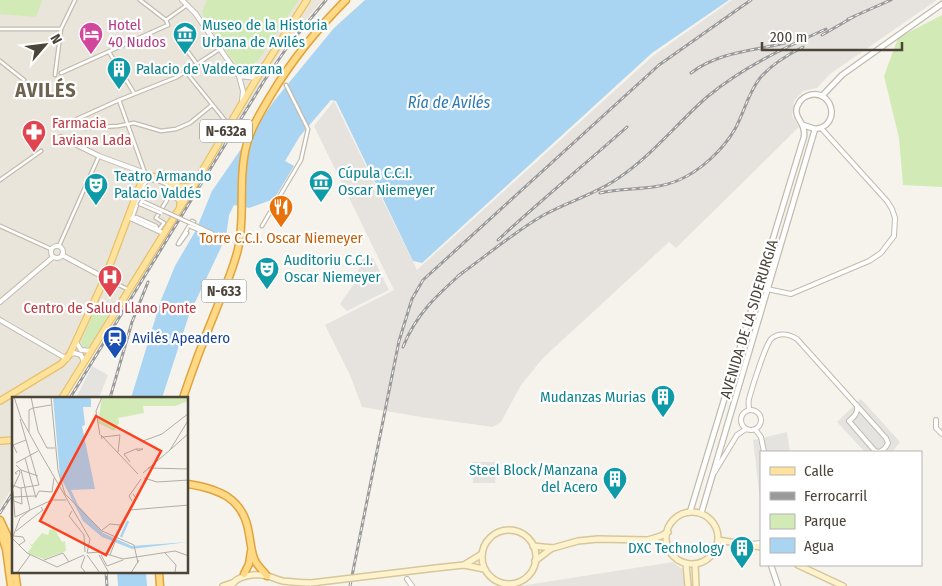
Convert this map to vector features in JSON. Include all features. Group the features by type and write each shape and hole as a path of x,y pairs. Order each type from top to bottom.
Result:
{"highway":[{"name":"N-633","path":"181,397 188,375 194,366 234,264 242,214 243,160 247,142 260,114 284,74 305,45 346,0"},
{"path":"189,484 214,489 225,494 235,502 243,513 256,563 267,576"},
{"path":"1,521 12,556"},
{"path":"0,531 6,549 11,586"},
{"path":"244,574 252,550"}],"main road":[{"name":"N-632a","path":"194,185 257,78 307,0"},
{"path":"0,401 61,364 69,356 105,278 130,218 141,182 146,174 176,186 185,188 194,185"},
{"path":"63,397 92,351 161,232 194,185"},
{"path":"176,186 181,199 177,210"},
{"path":"533,546 553,548 590,539 648,540 660,543 670,550 676,558 686,564 695,564 702,562 713,554 718,540 717,531 713,524 701,514 690,512 680,516 674,521 668,531 661,536 648,540"},
{"path":"503,531 518,532 529,540 533,546 535,561 533,569 528,576 517,583 500,583 492,579 484,569 482,554 484,546 489,539 503,531"},
{"path":"668,531 667,540 670,550"},
{"path":"718,540 760,548"},
{"path":"535,561 553,548"},
{"path":"464,565 482,554"},
{"path":"686,564 688,586"},
{"path":"695,564 696,586"},
{"path":"223,586 232,584 248,575 311,583 464,565 484,569"},
{"path":"800,566 843,586"},
{"path":"275,579 279,586"},
{"path":"298,586 304,583"}],"street":[{"path":"55,75 62,28 75,0"},
{"path":"61,73 168,25 166,20 140,0"},
{"path":"182,0 188,5 240,76 243,90 241,106"},
{"path":"822,96 842,74 942,4"},
{"path":"166,20 188,5"},
{"path":"0,29 62,28"},
{"path":"180,41 197,64"},
{"path":"75,120 177,77 220,49"},
{"path":"108,52 134,94"},
{"path":"0,60 24,80"},
{"path":"185,72 229,125"},
{"path":"240,76 257,78"},
{"path":"262,226 301,160 308,129 286,85"},
{"path":"810,94 822,96 831,106 832,113 830,119 821,128 815,130 803,125 797,114 800,102 810,94"},
{"path":"119,100 146,174"},
{"path":"79,119 84,128 134,123 160,131 176,129 190,123 212,105"},
{"name":"AVENIDA DE LA SIDERURGIA","path":"690,512 805,133 803,125"},
{"path":"767,290 791,294 870,261 881,253 894,236 895,218 887,201 821,128"},
{"name":"AVENIDA DE LA SIDERURGIA","path":"701,514 815,130"},
{"path":"61,137 99,156 146,174"},
{"path":"0,180 41,151"},
{"path":"59,246 99,156"},
{"path":"148,180 154,180 171,186 178,193 178,200 170,195 156,218 164,223 161,232 130,218 148,180"},
{"path":"161,213 140,204 142,201 212,233 211,235 189,226 178,244 187,233"},
{"path":"0,226 51,249"},
{"path":"51,249 54,246 59,246"},
{"path":"59,246 62,249 62,255"},
{"path":"51,249 53,256"},
{"path":"53,256 59,257 62,255 128,290"},
{"path":"0,302 53,256"},
{"path":"0,320 69,356 77,353 84,362"},
{"path":"749,410 748,401 766,348 772,338 781,334 791,336 797,339 886,438 888,443 881,451"},
{"path":"76,342 81,350 92,351"},
{"path":"856,405 856,415 848,421 875,451"},
{"path":"712,475 737,434 746,429 755,429 761,422 760,417 754,411 749,410"},
{"path":"746,429 741,421 745,412 749,410"},
{"path":"936,420 936,428 942,434"},
{"path":"755,429 761,437 764,451"},
{"path":"742,544 760,543"},
{"path":"771,566 778,586"},
{"path":"407,579 412,586"}],"shaded area":[{"path":"0,0 323,0 286,43 67,397 12,397 12,488 0,508"},
{"path":"732,0 937,0 830,74 817,88 803,91 794,101 792,116 799,127 676,248 669,242 543,358 521,385 501,422 493,427 362,407 350,375 325,325 394,290 314,126 334,101 417,270 654,55"},
{"path":"363,256 373,258 389,290 347,311 340,304 354,284"},
{"path":"92,366 108,375 99,397 76,397"},
{"path":"861,399 900,442 893,451 864,451 837,422"},
{"path":"787,432 790,451 760,451 760,499 753,440"},
{"path":"472,462 497,462 495,483 473,483"},
{"path":"673,562 682,569 685,586 520,586"}],"green space":[{"path":"0,0 42,0 36,17 0,14"},
{"path":"207,0 299,0 259,59 246,73 240,70 205,21 202,12"},
{"path":"942,15 942,187 903,185 899,138 884,76 898,38"},
{"path":"97,305 110,312 90,346 84,348 81,342"}],"water":[{"name":"Ría de Avilés","path":"365,0 729,0 652,53 422,263 413,261 336,101 331,100 300,136 285,161 294,166 274,199 249,208 234,205 229,215 226,237 189,315 162,397 131,397 161,300 175,266 196,230 212,191 274,101 334,28"},
{"path":"117,574 146,574 147,586 118,586"}],"railway":[{"path":"71,397 264,81 288,46 326,0"},
{"path":"350,586 399,341 412,299 423,280 659,65 751,0"},
{"path":"848,19 891,0"},
{"path":"822,35 855,16"},
{"path":"458,276 531,223 551,211 599,190 617,179 641,161 707,97 735,76 779,51 826,29"},
{"path":"691,73 701,66 724,56 785,43"},
{"path":"600,193 660,186 679,180 695,171 718,152 730,137 752,90 760,78 780,60 803,47"},
{"path":"498,240 627,127"},
{"path":"403,347 414,325 428,306 463,272"},
{"path":"110,397 132,322 148,282"},
{"path":"0,513 12,494"},
{"path":"106,574 107,586"}],"place":[{"name":"Hotel 40 Nudos","path":"91,55"},
{"name":"Museo de la Historia Urbana de Avilés","path":"185,55"},
{"name":"Palacio de Valdecarzana","path":"119,90"},
{"name":"Farmacia Laviana Lada","path":"34,153"},
{"name":"Cúpula C.C.I. Oscar Niemeyer","path":"321,203"},
{"name":"Teatro Armando Palacio Valdés","path":"96,206"},
{"name":"Torre C.C.I. Oscar Niemeyer","path":"281,228"},
{"name":"Auditoriu C.C.I. Oscar Niemeyer","path":"267,290"},
{"name":"Centro de Salud Llano Ponte","path":"110,298"},
{"name":"Avilés Apeadero","path":"115,359"},
{"name":"Mudanzas Murias","path":"663,418"},
{"name":"Steel Block/Manzana del Acero","path":"615,500"},
{"name":"DXC Technology","path":"742,569"}],"district":[{"name":"AVILÉS","path":"46,90"}]}
